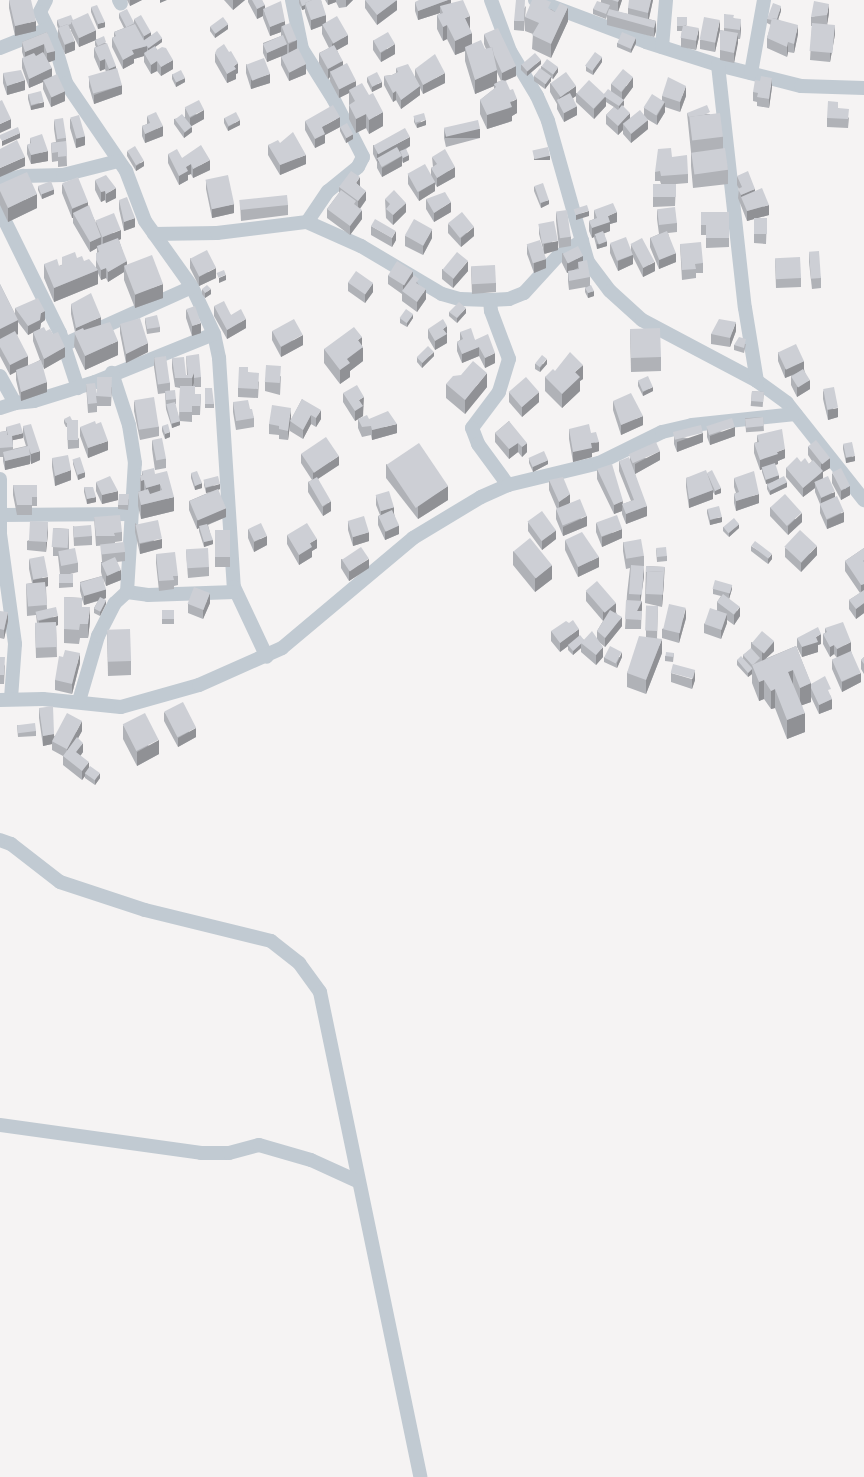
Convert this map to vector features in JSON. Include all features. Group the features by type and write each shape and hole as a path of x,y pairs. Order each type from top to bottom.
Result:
{"street":[{"path":"46,0 40,12 48,29 66,83 126,170 145,221 192,287 214,334 219,358 235,592 267,657"},
{"path":"292,0 302,49 334,100 363,157 358,167 328,191 307,222"},
{"path":"491,0 510,51 537,96 548,122 588,262 610,291 642,320 757,381 787,403 864,500"},
{"path":"535,0 662,47 718,65 818,89 854,85 864,88"},
{"path":"662,47 666,0"},
{"path":"751,73 764,0"},
{"path":"0,48 48,29"},
{"path":"718,65 745,308 757,381"},
{"path":"0,182 23,176 63,175 118,161"},
{"path":"0,211 63,345 78,388"},
{"path":"154,234 227,232 307,222 362,246 442,294 460,300 509,299 524,293 558,257 582,242"},
{"path":"63,345 192,287"},
{"path":"490,300 491,311 509,359 499,392 472,428 478,444 508,485"},
{"path":"0,408 15,403 51,397 78,388 214,334"},
{"path":"79,701 98,636 115,603 127,592 133,449 112,373"},
{"path":"0,376 15,403"},
{"path":"0,479 0,534 15,644 6,700 79,701 121,707 165,697 267,657 282,648 413,538 480,497 508,485 599,463 662,432 692,425 795,414"},
{"path":"1,515 130,514"},
{"path":"127,592 148,595 235,592"},
{"path":"0,840 11,844 60,882 145,910 271,941 300,963 320,992 357,1181 420,1477"},
{"path":"0,1126 201,1153 229,1153 259,1145 312,1160 357,1181"}],"building":[{"path":"9,0 31,0 36,21 15,26"},
{"path":"252,0 262,0 265,5 257,9"},
{"path":"300,0 312,0 302,6"},
{"path":"312,0 321,0 326,15 311,20 305,3"},
{"path":"365,0 397,0 377,15"},
{"path":"419,0 448,0 418,11 415,2"},
{"path":"463,0 470,16 465,18 472,33 455,41 447,25 443,27 437,15 443,13 440,6"},
{"path":"516,0 525,0 524,21 514,21"},
{"path":"532,0 551,2 548,8 555,12 560,3 568,7 551,44 532,35 539,23 525,17"},
{"path":"629,0 651,0 648,13 628,8"},
{"path":"281,1 285,21 270,27 263,9"},
{"path":"597,1 610,5 606,14 593,9"},
{"path":"814,1 829,4 827,15 811,17"},
{"path":"773,3 781,6 777,19 767,19"},
{"path":"97,5 105,22 98,24 91,7"},
{"path":"127,9 134,23 126,27 119,13"},
{"path":"609,9 656,21 654,28 607,15"},
{"path":"88,13 96,30 79,38 71,21"},
{"path":"724,14 734,15 733,18 741,19 740,30 724,28"},
{"path":"71,15 73,20 71,24 60,27 57,20"},
{"path":"141,15 151,32 144,36 134,19"},
{"path":"337,16 348,35 333,44 322,24"},
{"path":"223,17 228,24 215,34 210,26"},
{"path":"677,17 687,17 687,25 677,26"},
{"path":"704,17 720,20 715,43 700,40"},
{"path":"772,18 798,25 794,44 788,42 787,47 767,38"},
{"path":"290,23 297,40 288,43 282,26"},
{"path":"812,23 835,25 832,53 810,51"},
{"path":"68,24 75,41 65,45 58,28"},
{"path":"135,24 147,46 132,50 134,54 123,60 112,38 116,36 114,32"},
{"path":"683,25 699,28 696,41 681,38"},
{"path":"498,28 516,66 502,73 492,47 490,47 484,34"},
{"path":"720,30 738,33 734,53 720,50"},
{"path":"157,31 162,38 149,48 143,41"},
{"path":"47,32 55,51 47,53 44,44 25,52 22,42"},
{"path":"388,32 395,44 380,53 373,40"},
{"path":"622,32 636,38 631,49 617,43"},
{"path":"283,35 287,44 267,53 263,44"},
{"path":"104,36 106,42 98,46 95,40"},
{"path":"481,40 485,49 492,47 497,70 475,80 465,47"},
{"path":"107,43 116,66 109,69 105,59 100,61 94,48"},
{"path":"224,44 238,63 234,66 236,69 227,74 215,53"},
{"path":"334,45 343,61 328,69 319,53"},
{"path":"155,46 157,50 162,47 166,48 173,60 161,67 157,61 151,65 144,53"},
{"path":"298,48 306,64 289,73 281,57"},
{"path":"43,52 52,68 29,79 22,58 34,53 36,56"},
{"path":"595,52 602,57 592,71 585,66"},
{"path":"535,53 541,60 527,72 521,65"},
{"path":"435,54 445,73 423,85 415,69"},
{"path":"264,58 270,74 252,81 246,65"},
{"path":"547,59 558,67 553,75 542,66"},
{"path":"347,63 356,81 339,89 330,72"},
{"path":"408,64 420,86 401,100 396,91 393,93 384,76 398,72 396,68"},
{"path":"117,68 122,85 93,94 88,76"},
{"path":"540,68 551,76 545,84 534,76"},
{"path":"623,69 633,77 621,92 611,84"},
{"path":"21,70 25,80 7,86 3,73"},
{"path":"181,70 185,78 176,83 172,75"},
{"path":"377,72 382,82 372,87 367,77"},
{"path":"566,72 576,86 561,97 551,83"},
{"path":"57,74 65,91 51,98 43,80"},
{"path":"761,76 772,78 769,99 757,97 758,93 753,92 755,80 760,81"},
{"path":"668,77 686,86 680,102 662,96"},
{"path":"502,80 506,81 510,90 513,89 517,99 510,102 512,107 487,115 480,100 496,87 494,84"},
{"path":"589,80 606,96 594,109 577,93"},
{"path":"362,83 369,95 373,93 383,112 369,120 366,114 356,119 349,105 355,101 349,90"},
{"path":"608,89 624,100 619,106 605,97 604,94"},
{"path":"41,91 44,102 31,105 28,94"},
{"path":"570,93 577,106 564,113 557,100"},
{"path":"652,94 665,102 656,116 644,108"},
{"path":"2,100 11,119 0,124 0,101"},
{"path":"199,100 204,110 190,117 185,107"},
{"path":"828,101 838,102 838,108 849,109 848,119 827,118"},
{"path":"333,105 340,117 322,127 325,134 315,139 305,121"},
{"path":"622,105 630,113 618,126 606,115 614,107 618,110"},
{"path":"707,105 710,112 704,115 689,117 687,113"},
{"path":"640,110 648,120 631,134 623,124"},
{"path":"156,112 163,126 145,134 142,126 150,123 147,116"},
{"path":"236,112 240,120 229,126 224,118"},
{"path":"424,113 426,120 415,123 413,116"},
{"path":"720,113 723,137 692,141 689,117"},
{"path":"182,114 192,127 185,132 175,120"},
{"path":"79,115 85,136 76,139 70,117"},
{"path":"63,118 66,138 57,139 54,119"},
{"path":"478,120 480,129 446,137 444,128"},
{"path":"347,123 353,134 346,138 340,127"},
{"path":"18,127 20,133 2,141 0,135"},
{"path":"405,128 410,137 378,154 374,145"},
{"path":"293,132 306,155 280,165 268,145 278,140 280,143"},
{"path":"42,134 48,151 31,155 27,145 31,143 30,138"},
{"path":"17,140 25,157 0,168 0,149"},
{"path":"66,141 67,156 58,157 58,152 52,153 51,143"},
{"path":"201,145 210,160 193,169 191,164 186,167 188,171 179,176 168,154 177,149 182,158"},
{"path":"135,146 144,161 136,165 127,151"},
{"path":"397,147 402,156 382,167 377,158"},
{"path":"548,147 550,156 534,159 532,151"},
{"path":"671,148 672,157 687,155 688,174 661,176 660,171 655,172 658,149"},
{"path":"725,148 728,170 694,175 691,153"},
{"path":"406,149 409,155 403,158 400,151"},
{"path":"445,149 455,167 437,178 431,168 437,164 432,157"},
{"path":"425,164 435,182 418,192 408,174"},
{"path":"351,171 360,177 356,183 366,191 358,201 339,187"},
{"path":"748,171 755,189 741,195 738,189 742,187 737,176"},
{"path":"27,172 37,194 8,208 0,191 0,184"},
{"path":"106,175 116,188 106,194 105,191 101,192 95,180"},
{"path":"228,175 234,204 212,209 206,180"},
{"path":"78,177 88,202 72,208 62,183"},
{"path":"51,181 54,189 41,194 38,186"},
{"path":"543,183 549,200 540,203 534,186"},
{"path":"653,184 676,184 676,197 653,197"},
{"path":"762,188 769,205 747,211 741,197"},
{"path":"341,190 356,201 354,204 362,210 350,226 327,209"},
{"path":"394,190 406,203 393,215 386,209 390,204 385,199"},
{"path":"445,192 451,202 434,213 426,199"},
{"path":"287,195 288,205 240,210 239,200"},
{"path":"127,197 135,218 124,222 119,200"},
{"path":"613,203 617,212 608,216 610,222 592,228 589,221 597,218 594,210"},
{"path":"89,205 101,237 90,242 73,213"},
{"path":"587,205 589,211 576,215 574,209"},
{"path":"675,207 677,223 659,225 657,209"},
{"path":"567,210 571,237 560,238 556,212"},
{"path":"462,212 474,227 460,238 448,223"},
{"path":"701,212 729,212 729,238 706,238 706,225 701,225"},
{"path":"114,213 121,230 102,237 95,220"},
{"path":"754,218 767,218 767,234 754,234"},
{"path":"375,219 396,231 392,238 371,226"},
{"path":"414,219 432,229 423,246 405,236"},
{"path":"554,221 558,241 542,244 538,224"},
{"path":"603,231 607,241 599,245 595,234"},
{"path":"667,231 676,253 659,260 650,238"},
{"path":"626,237 633,255 617,261 610,243"},
{"path":"118,238 127,261 108,272 106,268 101,270 96,260 96,253 99,252 97,246"},
{"path":"642,238 655,262 643,268 631,244"},
{"path":"540,240 546,259 533,263 527,244"},
{"path":"701,242 703,263 695,264 696,269 682,270 680,244"},
{"path":"578,246 583,256 568,264 563,254"},
{"path":"207,250 216,268 199,276 190,259"},
{"path":"819,251 821,278 811,279 809,252"},
{"path":"75,252 77,258 82,256 84,261 89,259 98,270 54,288 44,264 57,259 59,266 62,265 62,257"},
{"path":"457,252 468,261 453,279 443,270"},
{"path":"152,255 163,284 135,295 124,266"},
{"path":"800,257 801,278 776,279 775,258"},
{"path":"587,260 590,277 569,281 568,271 579,269 578,262"},
{"path":"397,261 413,271 404,285 388,275"},
{"path":"495,265 496,283 472,284 471,266"},
{"path":"224,270 226,275 218,278 217,273"},
{"path":"356,271 373,283 365,295 348,282"},
{"path":"414,275 419,279 416,283 426,289 417,302 402,291"},
{"path":"0,284 18,320 0,329"},
{"path":"207,285 211,289 205,293 202,289"},
{"path":"591,285 594,291 588,293 585,288"},
{"path":"91,293 101,317 76,328 71,304"},
{"path":"38,298 45,311 41,313 40,320 28,326 15,308"},
{"path":"224,301 231,315 241,309 246,319 227,330 214,306"},
{"path":"459,302 466,308 457,318 449,312"},
{"path":"195,306 201,323 192,326 186,309"},
{"path":"406,309 413,314 407,323 400,318"},
{"path":"157,315 160,327 147,329 145,318"},
{"path":"140,318 148,343 126,354 120,324"},
{"path":"294,319 303,335 281,347 272,331"},
{"path":"443,319 447,326 443,329 447,334 435,341 428,329"},
{"path":"719,319 736,322 730,338 711,334"},
{"path":"110,322 118,341 85,356 74,332"},
{"path":"44,327 46,331 50,329 53,334 58,332 65,347 44,359 33,332"},
{"path":"354,327 362,337 358,340 363,347 347,359 350,363 340,370 324,349"},
{"path":"471,328 475,340 488,334 495,353 485,358 479,347 462,354 457,342 463,339 460,332"},
{"path":"660,328 661,357 631,358 630,329"},
{"path":"15,331 28,356 10,365 0,347 0,339"},
{"path":"739,337 746,339 744,348 734,345"},
{"path":"796,344 804,361 786,370 778,352"},
{"path":"428,346 434,352 422,363 417,357"},
{"path":"570,352 583,365 575,372 580,377 562,394 545,377 553,369 555,371"},
{"path":"199,354 201,377 194,378 194,373 192,378 175,378 172,358 184,357 186,375 188,375 186,356"},
{"path":"542,355 547,359 540,367 535,364"},
{"path":"166,356 170,383 158,384 154,358"},
{"path":"41,360 47,382 21,392 16,370"},
{"path":"473,361 487,373 465,400 446,384 453,376 461,375"},
{"path":"266,365 281,366 280,383 265,382"},
{"path":"239,367 248,367 248,372 259,373 258,389 238,388"},
{"path":"803,369 810,380 798,387 791,376"},
{"path":"648,376 653,387 643,391 638,380"},
{"path":"97,377 112,377 111,397 96,396 97,403 88,404 86,384 95,383 97,394"},
{"path":"526,377 539,392 522,407 509,392"},
{"path":"357,385 364,397 359,400 363,406 355,411 343,393"},
{"path":"180,386 195,386 195,394 201,394 200,406 192,406 192,412 179,412"},
{"path":"834,387 838,408 827,410 823,389"},
{"path":"205,388 212,388 214,404 205,404"},
{"path":"175,390 176,399 166,400 165,391"},
{"path":"752,391 764,392 763,402 751,401"},
{"path":"631,393 643,416 621,425 613,401"},
{"path":"154,397 159,427 139,430 134,400"},
{"path":"302,399 321,410 316,418 311,415 303,430 290,421"},
{"path":"248,400 254,418 236,421 233,402"},
{"path":"175,402 180,421 171,424 166,404"},
{"path":"272,405 291,408 288,431 279,429 279,426 269,424"},
{"path":"388,411 397,424 372,430 371,426 362,427 358,419 367,415 369,419"},
{"path":"70,416 72,420 67,420 66,423 64,419"},
{"path":"763,417 764,426 746,428 745,419"},
{"path":"732,418 735,427 709,435 706,426"},
{"path":"67,420 78,420 78,440 67,440"},
{"path":"95,421 96,424 101,422 108,441 88,448 80,427"},
{"path":"509,421 527,443 522,447 518,443 509,449 495,433"},
{"path":"20,423 23,433 12,436 8,435 6,427"},
{"path":"31,424 40,451 31,454 29,448 30,455 5,461 3,452 28,446 23,426"},
{"path":"168,424 170,432 165,434 162,426"},
{"path":"589,424 591,433 596,432 599,442 591,443 592,448 573,452 569,429"},
{"path":"701,425 703,433 675,440 673,432"},
{"path":"782,429 785,449 777,452 778,454 760,460 754,443 759,442 757,435"},
{"path":"7,431 7,435 12,435 13,447 0,448 0,432"},
{"path":"326,437 339,456 314,473 301,454"},
{"path":"162,438 166,459 156,461 152,440"},
{"path":"816,440 830,458 822,464 808,446"},
{"path":"656,442 660,451 633,463 629,454"},
{"path":"852,442 855,456 846,458 843,444"},
{"path":"419,443 448,486 416,508 387,465"},
{"path":"544,451 548,460 533,467 528,458"},
{"path":"68,455 71,470 55,476 52,458"},
{"path":"80,457 85,472 77,475 72,459"},
{"path":"629,457 647,506 626,514 622,504 634,500 619,461"},
{"path":"797,457 801,462 805,458 809,464 813,460 823,471 803,488 786,468"},
{"path":"775,463 779,475 766,480 762,467"},
{"path":"612,464 623,501 614,505 597,469"},
{"path":"154,468 155,474 167,471 174,497 141,505 138,492 148,489 150,494 162,490 160,484 146,488 144,480 141,481 142,471"},
{"path":"841,468 850,486 841,490 832,473"},
{"path":"706,470 713,490 689,499 686,478"},
{"path":"712,470 721,488 715,491 707,473"},
{"path":"197,471 202,483 195,486 191,473"},
{"path":"754,471 759,494 736,501 734,494 739,492 734,478"},
{"path":"110,476 118,491 102,495 96,482"},
{"path":"218,476 220,484 205,487 203,480"},
{"path":"784,476 787,482 770,491 767,485"},
{"path":"828,476 835,492 821,498 814,482"},
{"path":"317,477 331,501 322,506 308,482"},
{"path":"563,477 570,494 559,502 549,480"},
{"path":"13,485 37,485 37,497 32,497 32,505 17,505"},
{"path":"84,487 93,487 96,497 87,499"},
{"path":"218,489 226,508 198,520 189,501"},
{"path":"389,491 394,507 381,511 376,495"},
{"path":"119,494 129,494 128,505 118,505"},
{"path":"785,494 802,513 787,526 770,507"},
{"path":"837,496 844,512 827,519 820,504"},
{"path":"580,499 587,516 563,525 556,509"},
{"path":"719,506 722,517 710,520 707,509"},
{"path":"392,510 399,525 386,532 378,516"},
{"path":"542,511 556,530 542,541 527,522"},
{"path":"120,515 122,532 114,533 115,536 96,536 94,517"},
{"path":"617,515 622,529 601,537 596,523"},
{"path":"364,516 369,532 353,537 348,521"},
{"path":"734,518 739,524 728,533 723,527"},
{"path":"158,520 162,539 139,543 136,525"},
{"path":"30,521 48,522 47,542 29,541"},
{"path":"261,523 267,536 254,542 248,529"},
{"path":"307,523 317,539 310,543 312,547 299,555 287,535"},
{"path":"207,524 213,540 204,542 199,526"},
{"path":"91,525 92,536 74,538 73,527"},
{"path":"53,528 69,529 68,548 52,547"},
{"path":"215,530 230,530 230,557 215,557"},
{"path":"800,530 817,546 801,563 784,547"},
{"path":"582,532 599,557 578,567 565,540"},
{"path":"530,538 552,565 536,578 514,551"},
{"path":"641,539 644,556 626,559 623,542"},
{"path":"755,541 772,554 768,558 751,546"},
{"path":"124,542 125,552 101,554 100,545"},
{"path":"361,547 369,559 350,571 342,560"},
{"path":"666,547 667,556 657,557 656,548"},
{"path":"75,548 78,563 61,566 58,551"},
{"path":"208,548 209,567 187,568 186,549"},
{"path":"864,548 864,584 861,585 845,561"},
{"path":"175,552 178,576 173,576 174,580 159,581 156,554"},
{"path":"44,556 48,577 33,579 29,559"},
{"path":"115,557 121,570 107,576 101,563"},
{"path":"631,565 644,566 642,595 629,594"},
{"path":"646,566 665,567 664,572 646,572"},
{"path":"647,571 664,572 663,595 646,594"},
{"path":"59,574 73,574 73,583 59,583"},
{"path":"102,576 106,589 84,596 80,583"},
{"path":"715,580 732,585 730,594 713,589"},
{"path":"597,581 616,603 605,613 586,591"},
{"path":"45,582 47,605 28,607 26,584"},
{"path":"194,587 210,593 203,610 188,604"},
{"path":"864,590 864,603 856,609 849,600"},
{"path":"723,594 740,607 734,615 717,602"},
{"path":"64,597 82,598 82,607 90,607 88,624 80,624 79,630 64,629"},
{"path":"100,597 106,600 100,612 94,609"},
{"path":"626,600 642,601 637,611 642,611 641,620 625,619"},
{"path":"669,604 686,608 680,633 663,629"},
{"path":"646,606 658,606 657,631 645,631"},
{"path":"56,607 58,616 38,620 36,612"},
{"path":"710,608 727,614 721,630 704,624"},
{"path":"162,610 174,610 174,619 162,619"},
{"path":"610,610 622,617 605,638 597,631"},
{"path":"0,611 8,612 4,630 0,629"},
{"path":"573,620 579,629 560,643 551,631 566,621 569,623"},
{"path":"56,622 57,647 36,648 35,623"},
{"path":"843,622 851,642 837,649 834,645 830,647 823,634 827,632 825,628"},
{"path":"818,627 821,634 816,637 818,642 802,647 797,638"},
{"path":"130,629 131,661 108,662 107,630"},
{"path":"592,631 603,647 596,655 581,643"},
{"path":"762,631 774,641 764,654 752,643"},
{"path":"580,635 584,640 573,651 568,645"},
{"path":"639,636 662,639 646,680 627,673"},
{"path":"610,646 622,652 616,663 604,658"},
{"path":"796,646 811,683 800,688 793,670 788,672 805,713 787,720 775,689 771,691 764,680 759,682 752,665"},
{"path":"751,648 760,658 752,665 743,655"},
{"path":"65,650 80,653 72,684 55,680 59,656 63,657"},
{"path":"851,651 861,673 842,681 832,660"},
{"path":"666,652 674,653 673,657 666,656"},
{"path":"741,656 752,668 748,673 737,660"},
{"path":"0,657 5,657 4,675 0,675"},
{"path":"673,664 695,670 693,679 671,673"},
{"path":"825,676 831,689 828,690 832,699 819,705 811,684"},
{"path":"183,702 196,728 177,737 164,712"},
{"path":"53,706 54,734 43,736 39,708"},
{"path":"67,713 82,721 67,749 52,741"},
{"path":"145,713 159,740 136,751 123,724"},
{"path":"35,723 36,731 18,733 17,725"},
{"path":"77,737 83,743 76,752 89,762 82,771 63,756"},
{"path":"90,766 100,773 95,780 85,773"}]}
